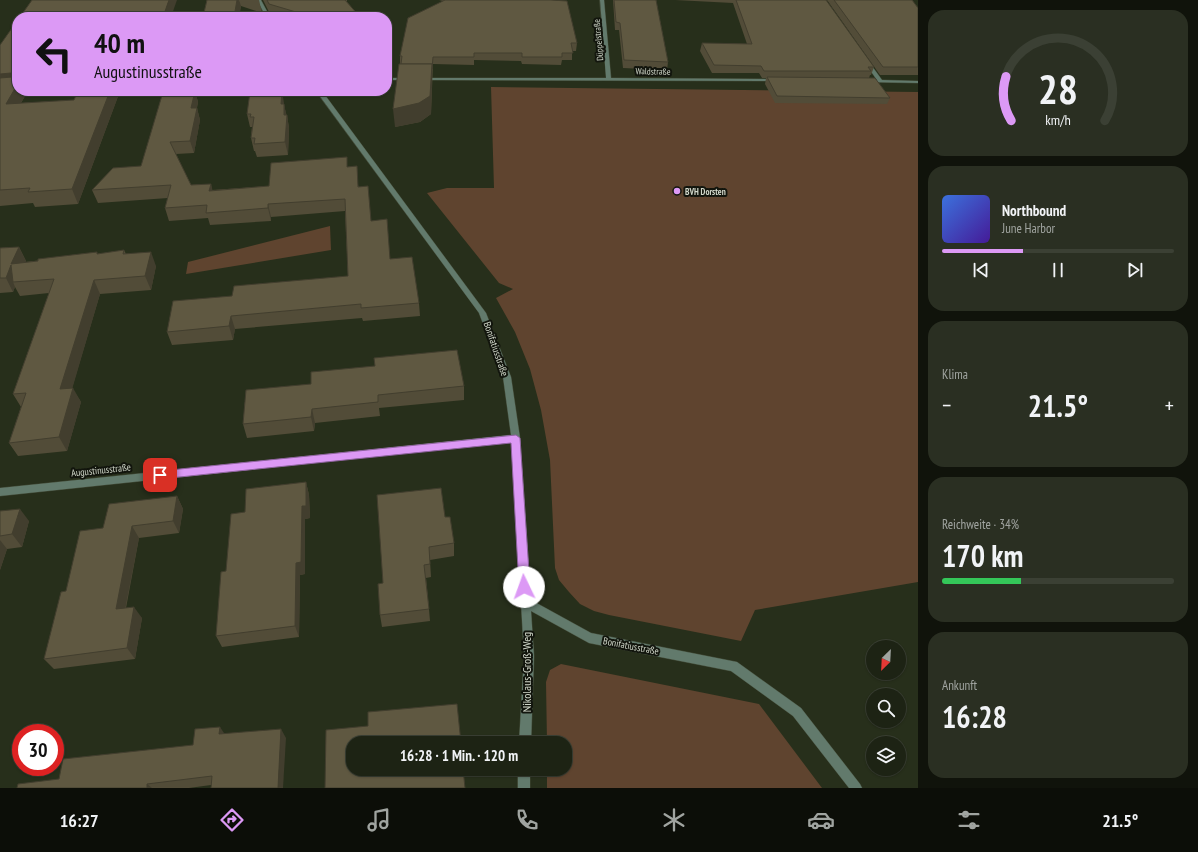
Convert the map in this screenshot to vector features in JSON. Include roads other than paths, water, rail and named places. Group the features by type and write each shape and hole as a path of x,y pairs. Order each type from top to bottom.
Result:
{"street":[{"path":"259,0 265,12"},
{"name":"Düppelstraße","path":"602,0 609,79"},
{"path":"863,57 880,81"},
{"path":"392,79 411,79"},
{"name":"Waldstraße","path":"419,79 784,80"},
{"path":"864,81 918,82"},
{"name":"Bonifatiusstraße","path":"323,96 482,312 507,377 516,438 525,602 589,638 733,666 797,712 856,788"},
{"name":"Augustinusstraße","path":"0,492 516,438"},
{"name":"Nikolaus-Groß-Weg","path":"525,602 529,656 525,736"},
{"path":"524,776 524,788"}],"place":[{"name":"BVH Dorsten","path":"677,191"}]}
